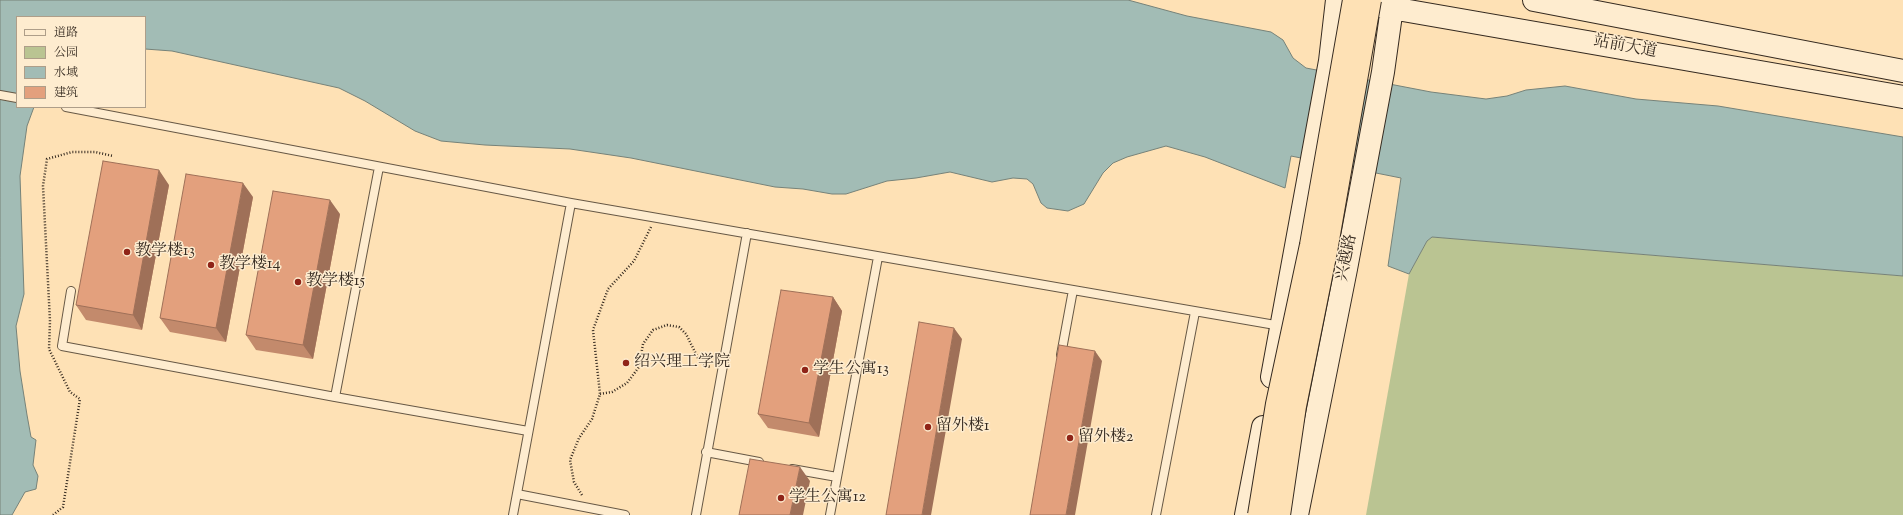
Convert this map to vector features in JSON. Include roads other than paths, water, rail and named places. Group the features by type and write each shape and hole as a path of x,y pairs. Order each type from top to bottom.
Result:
{"highway":[{"path":"1259,515 1277,404 1310,245 1354,0"},
{"path":"1279,515 1295,406 1326,251 1370,0"}],"main road":[{"path":"1246,515 1297,248 1330,61 1337,0"},
{"name":"站前大道","path":"1348,0 1392,4 1903,97"},
{"name":"站前大道","path":"1534,0 1903,71"},
{"name":"兴越路","path":"1298,515 1383,72 1392,4"}],"lane":[{"path":"0,95 16,98"},
{"path":"71,108 571,203 1282,326"},
{"path":"335,397 379,167"},
{"path":"513,515 571,203"},
{"path":"696,515 746,233"},
{"path":"830,515 878,257"},
{"path":"1060,360 1073,290"},
{"path":"72,291 62,346 528,431"},
{"path":"1156,515 1195,312"},
{"path":"706,452 768,464"},
{"path":"783,467 837,477"},
{"path":"517,494 625,515"}],"water":[{"path":"0,0 1128,0 1187,16 1271,32 1283,40 1293,58 1306,68 1431,92 1486,99 1507,96 1526,90 1565,86 1636,99 1718,106 1903,137 1903,276 1432,237 1427,241 1409,274 1388,266 1401,178 1291,156 1285,188 1205,157 1166,146 1127,157 1113,163 1103,173 1084,204 1068,211 1047,208 1041,203 1033,184 1027,179 1013,178 992,182 950,172 887,181 846,194 832,194 803,189 775,187 631,158 570,149 485,145 441,141 415,131 365,101 339,88 172,51 146,49 146,16 16,16 16,108 34,108 27,126 20,176 24,294 16,326 20,371 27,415 31,437 36,440 33,465 38,476 36,489 25,492 12,515 0,515"}],"place":[{"name":"教学楼13","path":"127,252"},
{"name":"教学楼14","path":"211,265"},
{"name":"教学楼15","path":"298,282"},
{"name":"绍兴理工学院","path":"626,363"},
{"name":"学生公寓13","path":"805,370"},
{"name":"留外楼1","path":"928,427"},
{"name":"留外楼2","path":"1070,438"},
{"name":"学生公寓12","path":"781,498"}]}
